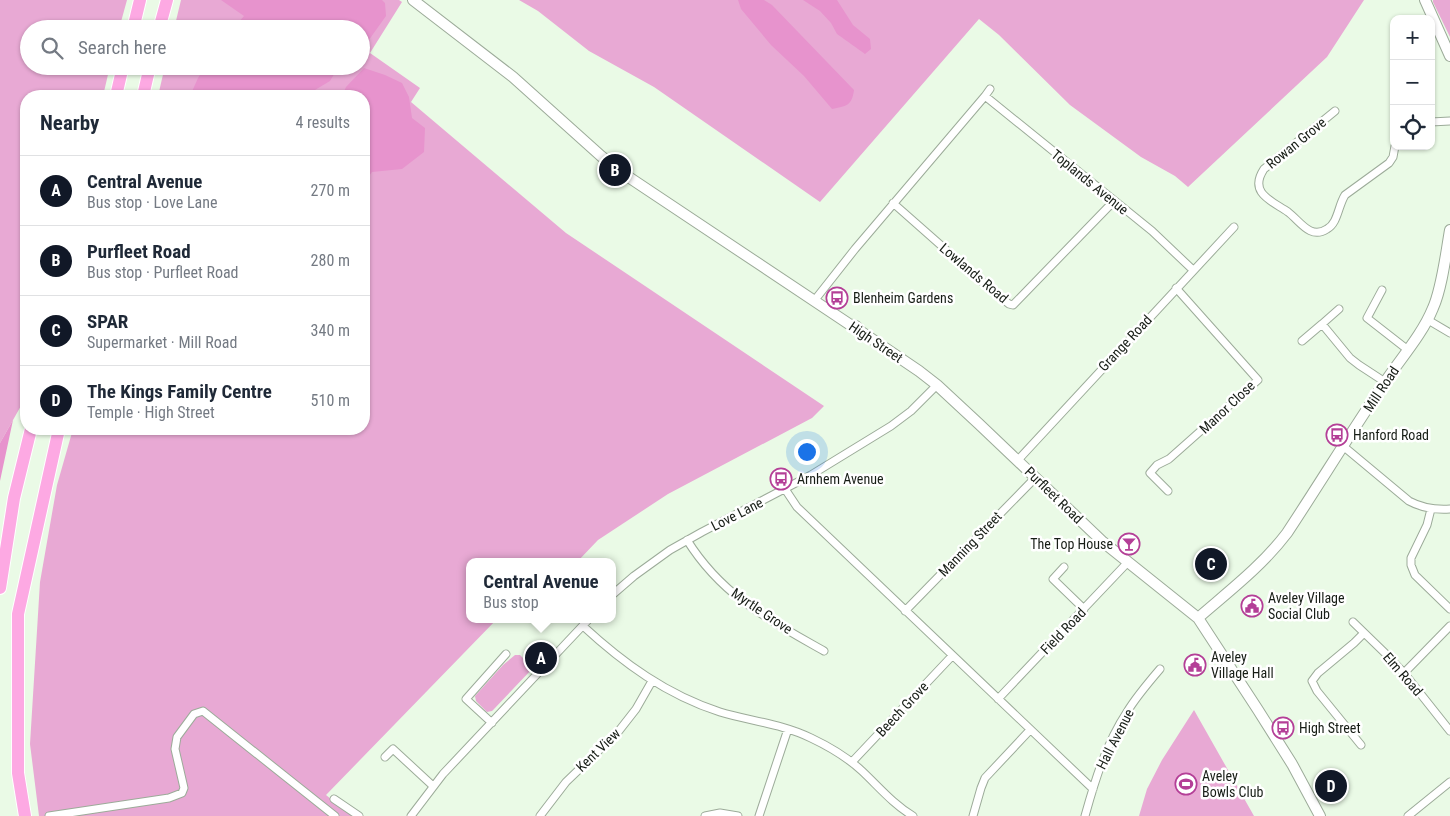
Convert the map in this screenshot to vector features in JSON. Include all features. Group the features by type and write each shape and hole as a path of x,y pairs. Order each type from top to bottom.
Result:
{"highway":[{"path":"135,20 140,0"},
{"path":"162,20 167,0"},
{"path":"117,90 121,75"},
{"path":"144,90 148,75"},
{"path":"0,588 14,498 30,435"},
{"path":"25,816 18,773 18,614 58,435"}],"street":[{"path":"413,0 513,77 594,150 624,174 814,301 893,203 990,88"},
{"path":"1425,0 1450,56"},
{"name":"Toplands Avenue","path":"985,96 1152,231 1193,270"},
{"name":"Rowan Grove","path":"1335,111 1264,169 1258,183 1262,195 1288,212 1309,231 1315,233 1328,229 1335,220 1340,202 1344,196 1389,163 1394,150"},
{"path":"1435,122 1450,121"},
{"name":"Lowlands Road","path":"893,203 995,293 1013,305 1114,201"},
{"name":"Grange Road","path":"1018,460 1234,227"},
{"name":"Mill Road","path":"1198,618 1261,563 1275,548 1428,320 1434,306 1448,250 1450,230"},
{"name":"Manor Close","path":"1168,491 1150,473 1157,465 1169,459 1258,380 1176,288"},
{"path":"1382,290 1367,318 1408,350"},
{"name":"High Street","path":"814,301 849,324 856,326 860,331 919,371 937,386"},
{"path":"1302,341 1339,309"},
{"path":"1428,320 1450,333"},
{"path":"1322,324 1350,358 1359,366 1385,382"},
{"name":"Purfleet Road","path":"937,386 1018,460 1103,542 1198,618"},
{"name":"Love Lane","path":"616,592 670,550 785,490 891,426 911,411 937,386"},
{"path":"1343,446 1409,502 1419,507 1450,509"},
{"name":"Manning Street","path":"905,611 1036,477"},
{"path":"785,490 797,507 1093,789"},
{"path":"1431,509 1427,525 1411,558 1410,565 1415,575 1450,609"},
{"name":"Myrtle Grove","path":"687,540 694,552 711,571 743,602 824,651"},
{"name":"Field Road","path":"998,699 1128,562"},
{"path":"1064,566 1053,579 1084,609"},
{"path":"1198,618 1292,764 1320,816"},
{"name":"Elm Road","path":"1353,622 1404,673 1450,731"},
{"path":"411,816 433,786 586,623"},
{"path":"583,626 612,652 652,681 690,700 719,712 788,729 827,746 852,762 890,800 913,816"},
{"path":"1404,673 1449,628"},
{"path":"1360,745 1312,681 1318,672 1364,633"},
{"path":"492,723 466,698 506,654"},
{"name":"Beech Grove","path":"852,762 952,656"},
{"name":"Hall Avenue","path":"1085,816 1098,772 1110,741 1126,712 1160,669"},
{"name":"Kent View","path":"540,816 566,782 618,732 636,709 652,681"},
{"path":"49,816 169,798 182,793 184,788 175,749 177,737 194,714 204,711 335,816"},
{"path":"759,816 788,729"},
{"path":"973,816 985,778 1030,730"},
{"path":"385,757 392,749 433,786"},
{"path":"1408,816 1450,782"},
{"path":"334,798 359,816"},
{"path":"705,816 720,813 738,816"}],"shaded area":[{"path":"0,0 127,0 121,20 20,20 20,75 108,75 104,90 20,90 20,408 0,443"},
{"path":"181,0 399,0 402,2 370,53 370,20 176,20"},
{"path":"221,0 382,0 385,3 386,16 370,38 370,20 241,20 244,16"},
{"path":"519,0 1364,0 1327,57 1188,187 1175,176 1141,157 1070,105 999,35 979,19 820,202 654,87 589,51 538,11"},
{"path":"738,0 764,0 772,5 854,90 850,102 845,106 832,109 804,76 771,45 741,9"},
{"path":"803,0 837,0 853,25 870,39 871,49 865,54 837,34 831,23 820,11"},
{"path":"1433,0 1450,0 1450,37 1433,2"},
{"path":"370,53 420,88 411,102 566,233 824,406 812,418 668,494 598,540 581,558 466,558 466,623 493,623 326,795 352,816 39,816 30,744 40,582 57,485 71,435 370,435 370,90 159,90 163,75 370,75"},
{"path":"370,70 402,83 409,97 412,118 425,128 424,152 402,169 372,172 370,175 370,90 345,90 357,75 370,75"},
{"path":"200,75 334,75 330,81 315,90 193,90"},
{"path":"13,420 0,481 0,443"},
{"path":"515,655 520,655 533,668 492,711 487,712 476,701 475,696 503,665"},
{"path":"1194,710 1254,816 1139,816 1147,789 1162,760"}],"place":[{"name":"Purfleet Road","path":"615,170"},
{"name":"Blenheim Gardens","path":"837,298"},
{"name":"Hanford Road","path":"1337,435"},
{"name":"Arnhem Avenue","path":"781,479"},
{"name":"The Top House","path":"1129,544"},
{"name":"SPAR","path":"1211,564"},
{"name":"Aveley Village Social Club","path":"1252,606"},
{"name":"Central Avenue","path":"541,658"},
{"name":"Aveley Village Hall","path":"1195,665"},
{"name":"High Street","path":"1283,728"},
{"name":"Aveley Bowls Club","path":"1186,784"},
{"name":"The Kings Family Centre","path":"1331,786"}]}
